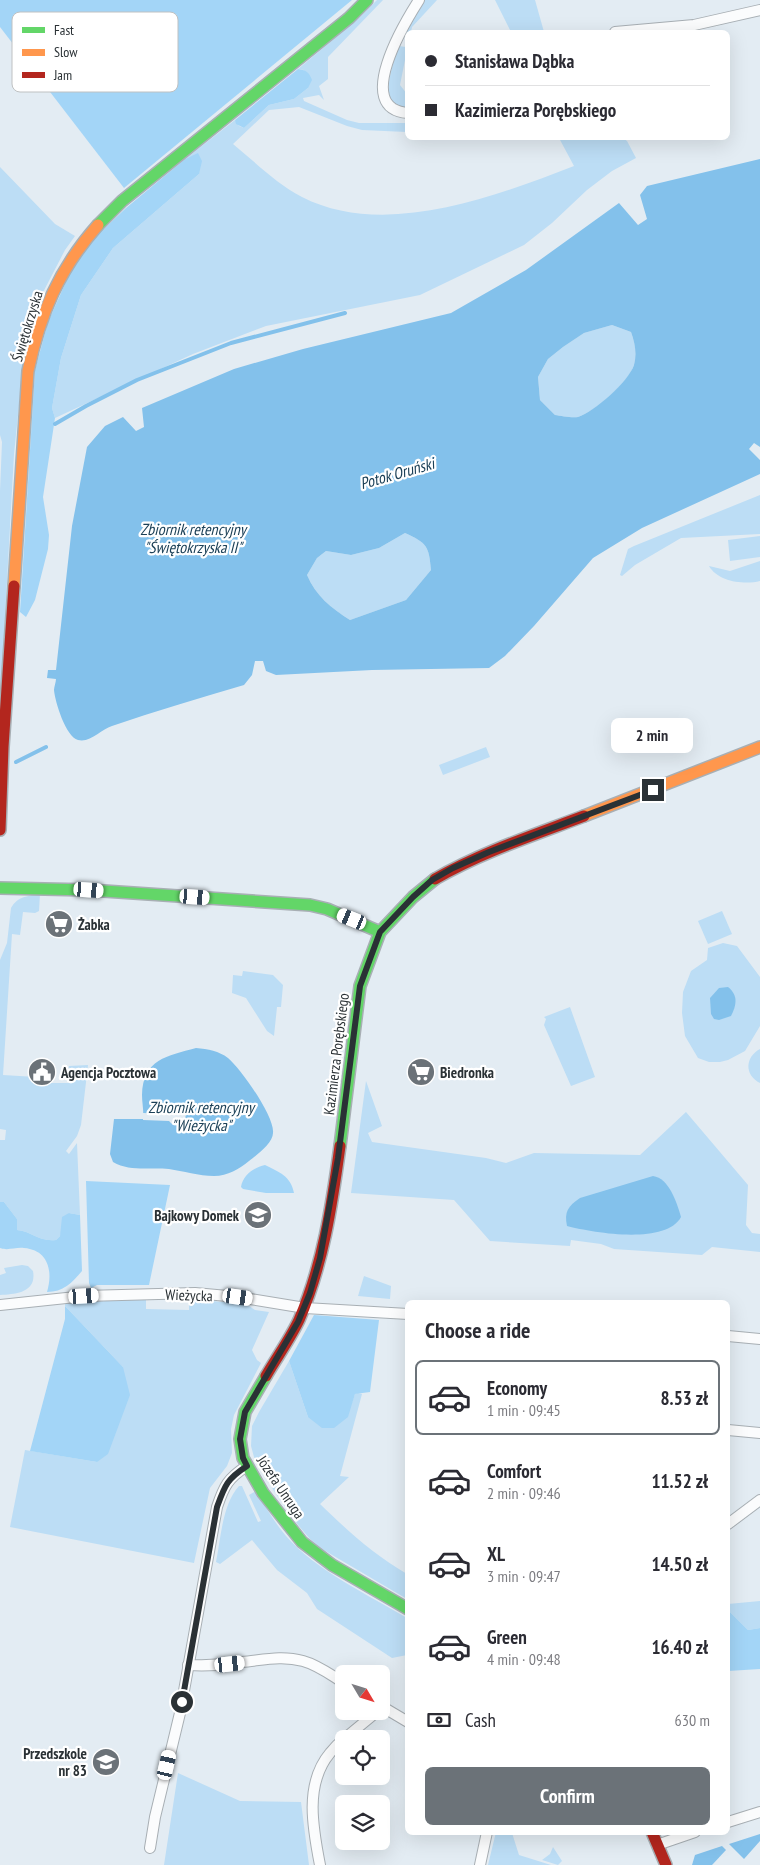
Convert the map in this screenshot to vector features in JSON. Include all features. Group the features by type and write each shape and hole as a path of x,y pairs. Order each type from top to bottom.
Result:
{"street":[{"name":"Świętokrzyska","path":"0,830 2,748 28,372 39,325 55,286 79,245 99,222 122,201 313,48 367,0"},
{"path":"405,112 396,111 387,103 383,84 392,48 419,0"},
{"path":"641,30 694,26 760,10"},
{"name":"Kazimierza Porębskiego","path":"305,1308 320,1258 330,1210 360,986 380,932 432,880 453,868 489,852 760,747"},
{"path":"0,888 89,890 310,905 327,909 380,932"},
{"name":"Wieżycka","path":"0,1305 40,1299 117,1294 195,1293 238,1297 305,1308 405,1314"},
{"name":"Józefa Unruga","path":"305,1308 245,1412 240,1439 243,1458 263,1492 302,1542 332,1565 405,1607"},
{"path":"730,1336 760,1339"},
{"path":"730,1430 760,1433"},
{"path":"150,1848 155,1817 180,1713 217,1507 225,1485 236,1473 247,1466"},
{"path":"730,1522 760,1500"},
{"path":"188,1665 211,1666 288,1658 316,1667 335,1678"},
{"path":"390,1711 405,1720"},
{"path":"354,1730 366,1720"},
{"path":"320,1865 312,1818 313,1794 318,1773 329,1753 335,1747"},
{"path":"730,1821 760,1812"},
{"path":"480,1865 486,1835"},
{"path":"653,1835 666,1865"},
{"path":"657,1845 685,1835"}],"shaded area":[{"path":"0,0 352,0 124,188 50,92 178,92 178,12 12,12 12,43 0,27"},
{"path":"377,0 383,0 328,57 328,79 319,86 324,100 319,95 303,98 304,101 347,120 359,123 405,123 405,132 362,130 299,107 269,110 233,144 275,179 302,197 334,209 368,214 403,214 439,209 474,201 574,166 560,140 626,140 636,158 612,171 587,190 552,223 524,245 420,295 266,326 193,354 55,418 52,408 61,358 81,295 113,248 199,174 198,154 185,159 235,120 239,126 244,128 269,105 294,99 308,88 304,70 298,69 360,17"},
{"path":"425,0 437,0 411,30 407,30"},
{"path":"495,0 535,0 543,30 510,30"},
{"path":"399,46 405,47 405,60 400,85 405,91 405,107 392,101 389,94 390,76"},
{"path":"298,69 307,72 311,77 312,80 308,88 294,99 269,105 244,128 236,124 235,120"},
{"path":"198,153 202,161 199,174 113,248 81,295 61,358 52,408 55,418 43,497 49,535 48,549 35,600 26,617 20,612 35,370 48,322 69,275 92,240 126,208 185,159"},
{"path":"0,167 55,224 75,236 65,250 38,302 25,347 14,454 0,708 0,491 2,442 0,435"},
{"path":"612,325 631,332 635,361 631,372 610,396 585,414 578,417 555,415 540,400 538,377 548,359 584,333"},
{"path":"760,495 760,534 681,538 635,565 622,576 620,575 628,549"},
{"path":"405,533 426,546 431,570 406,600 350,620 325,601 307,575 317,558 326,551 351,555 379,548"},
{"path":"760,536 760,557 730,561 728,540"},
{"path":"760,561 760,581 747,583 725,579 709,566 730,571"},
{"path":"486,747 490,757 443,775 439,765"},
{"path":"40,894 39,911 35,913 23,912 20,935 12,934 3,1075 36,1077 36,1083 68,1083 69,1066 88,1065 81,1125 77,1136 66,1151 69,1154 77,1143 80,1215 69,1213 60,1236 56,1240 40,1238 17,1230 17,1219 4,1202 0,1202 0,1140 5,1140 6,1130 0,1129 0,960 7,943 11,908 20,899"},
{"path":"722,911 732,934 708,944 698,921"},
{"path":"723,943 737,946 760,977 760,1026 745,1051 728,1060 709,1062 698,1058 685,1036 682,1013 683,992 691,971 707,960 708,948"},
{"path":"243,971 273,975 283,985 281,1007 277,1007 274,1036 267,1031 246,998 232,993 233,975 242,976"},
{"path":"570,1007 595,1077 571,1086 544,1025 546,1019 544,1017"},
{"path":"760,1049 760,1083 751,1075 748,1066 751,1057"},
{"path":"366,1081 382,1126 368,1133 372,1142 486,1158 506,1163 534,1153 640,1155 686,1112 748,1185 746,1225 752,1233 760,1234 760,1252 712,1247 702,1255 614,1249 601,1244 571,1240 570,1246 490,1241 454,1200 351,1193"},
{"path":"265,1165 280,1172 290,1182 294,1193 266,1193 241,1187 249,1173"},
{"path":"86,1181 170,1185 149,1285 97,1285 91,1288 89,1283"},
{"path":"0,1202 4,1202 17,1219 17,1230 50,1240 56,1240 60,1236 62,1217 69,1213 80,1215 82,1271 71,1283 62,1289 47,1292 49,1270 47,1263 39,1253 24,1248 0,1248"},
{"path":"28,1266 33,1271 32,1284 24,1291 0,1295 0,1275 6,1273 4,1268"},
{"path":"364,1276 391,1286 390,1299 358,1296"},
{"path":"146,1299 146,1309 189,1310 189,1299 234,1303 249,1306 255,1310 269,1312 252,1350 257,1360 261,1363 234,1415 231,1429 232,1453 227,1466 210,1488 194,1563 10,1527 25,1450 97,1462 123,1367 65,1306 65,1303"},
{"path":"65,1306 123,1367 130,1395 108,1454 97,1462 30,1451 65,1319"},
{"path":"314,1315 379,1320 370,1392 355,1394 348,1417 334,1428 322,1428 308,1417 289,1361"},
{"path":"289,1361 308,1417 351,1405 355,1394 362,1394 340,1476 349,1477 320,1504 383,1559 405,1573 405,1598 322,1549 298,1525 274,1491 254,1457 251,1446 252,1426"},
{"path":"239,1486 242,1486 258,1522 261,1521 249,1495 256,1491 286,1536 312,1560 343,1581 405,1617 405,1655 392,1658 317,1609 307,1593 277,1570 252,1540 220,1564 216,1562 226,1512 233,1494"},
{"path":"760,1601 760,1628 748,1630 730,1612 730,1604"},
{"path":"730,1612 748,1630 760,1628 760,1669 730,1671"},
{"path":"178,1773 240,1801 301,1802 309,1865 164,1865"},
{"path":"495,1835 513,1835 519,1855 551,1865 488,1865"},
{"path":"553,1847 562,1861 558,1865 542,1860 550,1854"}],"water":[{"name":"Zbiornik retencyjny \"Świętokrzyska II\"","path":"760,159 760,447 754,443 749,449 760,460 760,474 642,528 593,558 534,626 505,656 489,668 372,670 276,675 266,671 263,661 255,661 252,675 244,685 112,726 87,740 78,740 69,733 56,702 54,690 56,679 47,678 48,670 56,670 72,526 87,447 105,426 123,417 136,431 144,427 142,408 234,369 303,349 451,313 526,270 619,203 638,225 647,219 640,195 647,186","holes":["612,325 631,332 635,353 635,361 631,372 610,395 585,414 578,417 555,415 540,400 538,377 548,359 584,333","405,533 426,546 431,570 406,600 350,620 325,601 307,575 317,558 326,551 351,555 379,548"]},
{"path":"728,987 734,993 736,1000 733,1012 731,1016 719,1020 714,1019 711,1014 710,998 719,988"},
{"name":"Zbiornik retencyjny \"Wieżycka\"","path":"196,1048 221,1054 228,1058 241,1072 269,1116 273,1133 268,1145 241,1167 233,1172 219,1176 169,1169 133,1168 113,1162 110,1154 114,1119 143,1119 143,1083 152,1066 166,1057"},
{"path":"653,1176 664,1181 675,1198 681,1217 673,1226 661,1231 628,1235 567,1226 566,1217 568,1210 580,1198"},
{"path":"760,1834 760,1841 744,1859 729,1844"},
{"path":"722,1846 726,1850 712,1865 692,1865 695,1855"}],"pier":[{"path":"178,1109 186,1114 184,1124 180,1126 169,1121 143,1120 143,1113 171,1114 173,1110"}],"waterway":[{"path":"55,424 137,380 231,343 345,313"},
{"name":"Potok Oruński","path":"16,762 46,747"}],"traffic: fast":[{"path":"98,225 122,201 349,18 367,0"},
{"path":"340,1146 360,986 380,932 413,897 435,879"},
{"path":"0,888 89,890 310,905 327,909 380,932"},
{"path":"266,1376 245,1412 240,1439 243,1458 263,1493 302,1542 332,1565 405,1607"}],"traffic: slow":[{"path":"14,586 28,371 45,311 53,293 72,258 98,225"},
{"path":"584,816 760,747"}],"traffic: jam":[{"path":"0,830 3,747 14,586"},
{"path":"435,879 490,852 584,816"},
{"path":"266,1376 299,1320 314,1278 326,1234 340,1146"},
{"path":"653,1835 666,1865"}],"place":[{"name":"Żabka","path":"59,924"},
{"name":"Agencja Pocztowa","path":"42,1072"},
{"name":"Biedronka","path":"421,1072"},
{"name":"Bajkowy Domek","path":"258,1215"},
{"name":"Przedszkole nr 83","path":"106,1762"}],"route":[{"path":"182,1702 198,1604 217,1507 225,1485 236,1473 247,1466 243,1458 240,1439 245,1412 298,1322 310,1293 320,1258 338,1158 360,986 380,932 432,880 453,868 489,852 653,790"}]}
